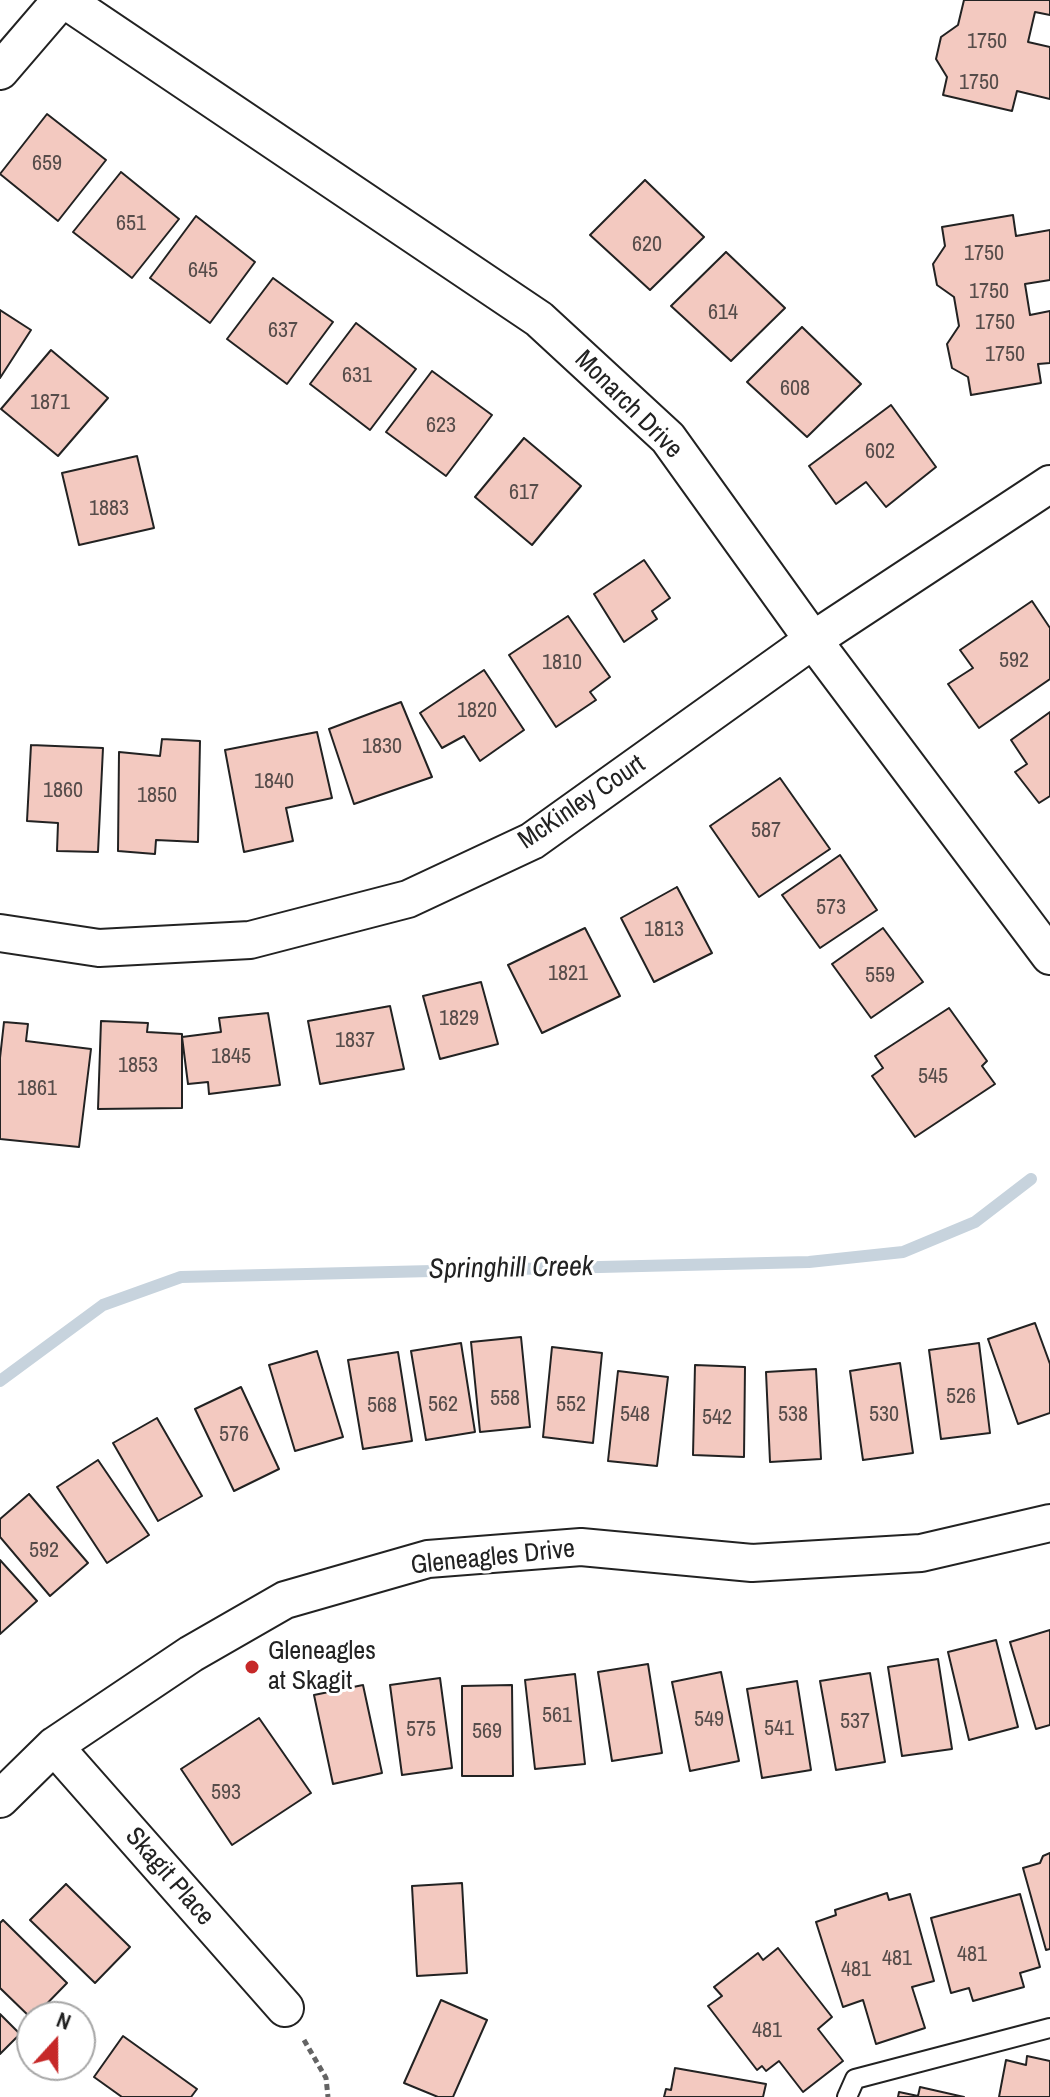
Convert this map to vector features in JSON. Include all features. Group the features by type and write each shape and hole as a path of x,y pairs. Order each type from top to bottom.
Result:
{"street":[{"path":"0,71 63,0"},
{"name":"Monarch Drive","path":"63,0 539,319 668,438 813,640 1050,956"},
{"name":"McKinley Court","path":"0,933 99,948 250,940 408,899 532,841 813,640 1050,484"},
{"name":"Gleneagles Drive","path":"0,1799 54,1746 191,1654 285,1600 428,1559 581,1547 752,1563 921,1553 1050,1523"},
{"name":"Skagit Place","path":"54,1746 285,2008"}],"lane":[{"path":"847,2097 855,2079 1050,2028"}],"path":[{"path":"285,2008 326,2078 328,2097"}],"building":[{"path":"964,0 1050,0 1050,15 1035,12 1028,42 1050,47 1050,99 1017,91 1012,111 943,95 947,77 936,59 941,37 958,25"},
{"path":"47,114 106,160 58,221 0,174"},
{"path":"121,172 179,219 132,278 73,232"},
{"path":"645,180 704,237 650,290 590,235"},
{"path":"1013,215 1016,236 1050,230 1050,280 1025,284 1030,315 1050,311 1050,363 1038,364 1041,383 971,395 968,377 952,368 947,344 959,326 954,297 937,285 933,264 945,246 942,227"},
{"path":"196,216 255,262 210,323 150,278"},
{"path":"726,252 785,308 731,361 671,306"},
{"path":"273,278 333,322 287,384 227,339"},
{"path":"0,310 31,330 0,378"},
{"path":"356,323 416,369 370,430 310,384"},
{"path":"802,327 861,384 807,437 747,382"},
{"path":"51,350 108,398 58,456 1,409"},
{"path":"432,371 492,415 446,476 386,432"},
{"path":"891,405 936,467 886,507 866,482 836,504 809,466"},
{"path":"524,438 581,486 532,545 475,497"},
{"path":"137,456 154,528 79,545 62,473"},
{"path":"644,560 670,598 652,611 657,619 624,642 594,594"},
{"path":"1032,601 1050,628 1050,679 979,728 948,684 973,668 960,650"},
{"path":"568,616 610,677 590,692 596,700 556,727 509,655"},
{"path":"484,670 524,730 480,761 464,736 442,748 420,713"},
{"path":"401,702 432,777 354,804 329,729"},
{"path":"1050,712 1050,796 1039,803 1015,772 1027,764 1011,740"},
{"path":"317,732 332,798 286,808 293,841 244,852 225,750"},
{"path":"162,739 200,741 198,842 156,840 155,854 118,851 119,752 160,756"},
{"path":"31,745 103,748 98,852 57,851 58,823 27,821"},
{"path":"780,778 830,849 759,897 710,826"},
{"path":"840,855 877,910 820,948 782,895"},
{"path":"677,887 712,953 654,982 621,918"},
{"path":"585,928 620,996 542,1033 508,965"},
{"path":"883,928 923,982 871,1018 832,964"},
{"path":"481,982 498,1044 440,1059 423,996"},
{"path":"390,1006 404,1069 320,1084 308,1021"},
{"path":"949,1008 987,1061 982,1066 995,1084 915,1137 872,1076 883,1068 875,1056"},
{"path":"268,1013 280,1085 209,1094 208,1082 188,1084 182,1037 221,1032 219,1018"},
{"path":"101,1021 148,1023 147,1032 182,1034 182,1108 98,1109"},
{"path":"4,1022 28,1024 26,1041 91,1049 79,1147 0,1139 0,1058"},
{"path":"1035,1323 1050,1364 1050,1413 1018,1424 988,1339"},
{"path":"521,1337 530,1427 480,1432 471,1342"},
{"path":"461,1343 475,1432 426,1440 411,1351"},
{"path":"979,1343 990,1433 941,1439 929,1350"},
{"path":"552,1347 602,1353 593,1443 543,1437"},
{"path":"317,1351 343,1437 295,1451 269,1365"},
{"path":"398,1352 412,1441 363,1449 348,1360"},
{"path":"900,1363 913,1453 863,1460 850,1371"},
{"path":"695,1365 745,1367 744,1457 693,1455"},
{"path":"816,1369 821,1459 770,1462 766,1372"},
{"path":"618,1371 668,1377 657,1466 608,1461"},
{"path":"241,1387 279,1469 234,1491 195,1409"},
{"path":"157,1418 202,1496 158,1521 113,1443"},
{"path":"98,1460 149,1535 107,1563 57,1487"},
{"path":"29,1494 88,1563 50,1596 0,1537 0,1519"},
{"path":"0,1560 37,1601 0,1634"},
{"path":"1050,1630 1050,1725 1036,1729 1010,1642"},
{"path":"996,1640 1018,1727 969,1740 948,1652"},
{"path":"938,1659 952,1749 902,1756 888,1667"},
{"path":"648,1664 662,1753 612,1761 598,1672"},
{"path":"721,1672 739,1761 690,1771 672,1682"},
{"path":"870,1673 885,1762 836,1770 820,1681"},
{"path":"575,1674 585,1764 535,1769 525,1680"},
{"path":"440,1678 452,1768 402,1775 390,1685"},
{"path":"797,1681 811,1770 762,1778 747,1689"},
{"path":"363,1685 382,1773 333,1784 314,1695"},
{"path":"512,1685 513,1776 462,1776 462,1686"},
{"path":"259,1718 311,1793 232,1845 181,1769"},
{"path":"1050,1853 1050,1949 1046,1950 1023,1868 1040,1863 1043,1856"},
{"path":"462,1883 467,1973 417,1976 412,1886"},
{"path":"66,1884 130,1947 95,1983 30,1920"},
{"path":"887,1893 889,1900 910,1894 934,1981 912,1987 925,2028 876,2044 863,2000 843,2007 816,1922 836,1915 835,1910"},
{"path":"1020,1894 1040,1967 1020,1973 1024,1987 973,2001 969,1988 951,1993 931,1918"},
{"path":"3,1920 67,1983 50,2001 16,2001 16,2004 0,1988 0,1923"},
{"path":"778,1948 832,2017 818,2029 843,2061 803,2092 779,2061 766,2071 762,2066 757,2070 708,2006 722,1996 714,1987 758,1953 763,1960"},
{"path":"441,2000 487,2020 453,2097 438,2097 404,2083"},
{"path":"0,2014 16,2030 16,2038 0,2054"},
{"path":"123,2036 197,2089 191,2097 122,2097 96,2078"},
{"path":"1027,2056 1050,2061 1050,2097 999,2097 1006,2060 1026,2065"},
{"path":"675,2068 766,2084 763,2097 664,2097 666,2089 671,2090"},
{"path":"920,2087 964,2097 898,2097 899,2092 918,2096"}],"waterway":[{"name":"Springhill Creek","path":"0,1381 103,1305 181,1277 809,1262 903,1252 975,1222 1031,1179"}],"place":[{"name":"Gleneagles at Skagit","path":"252,1667"}]}
